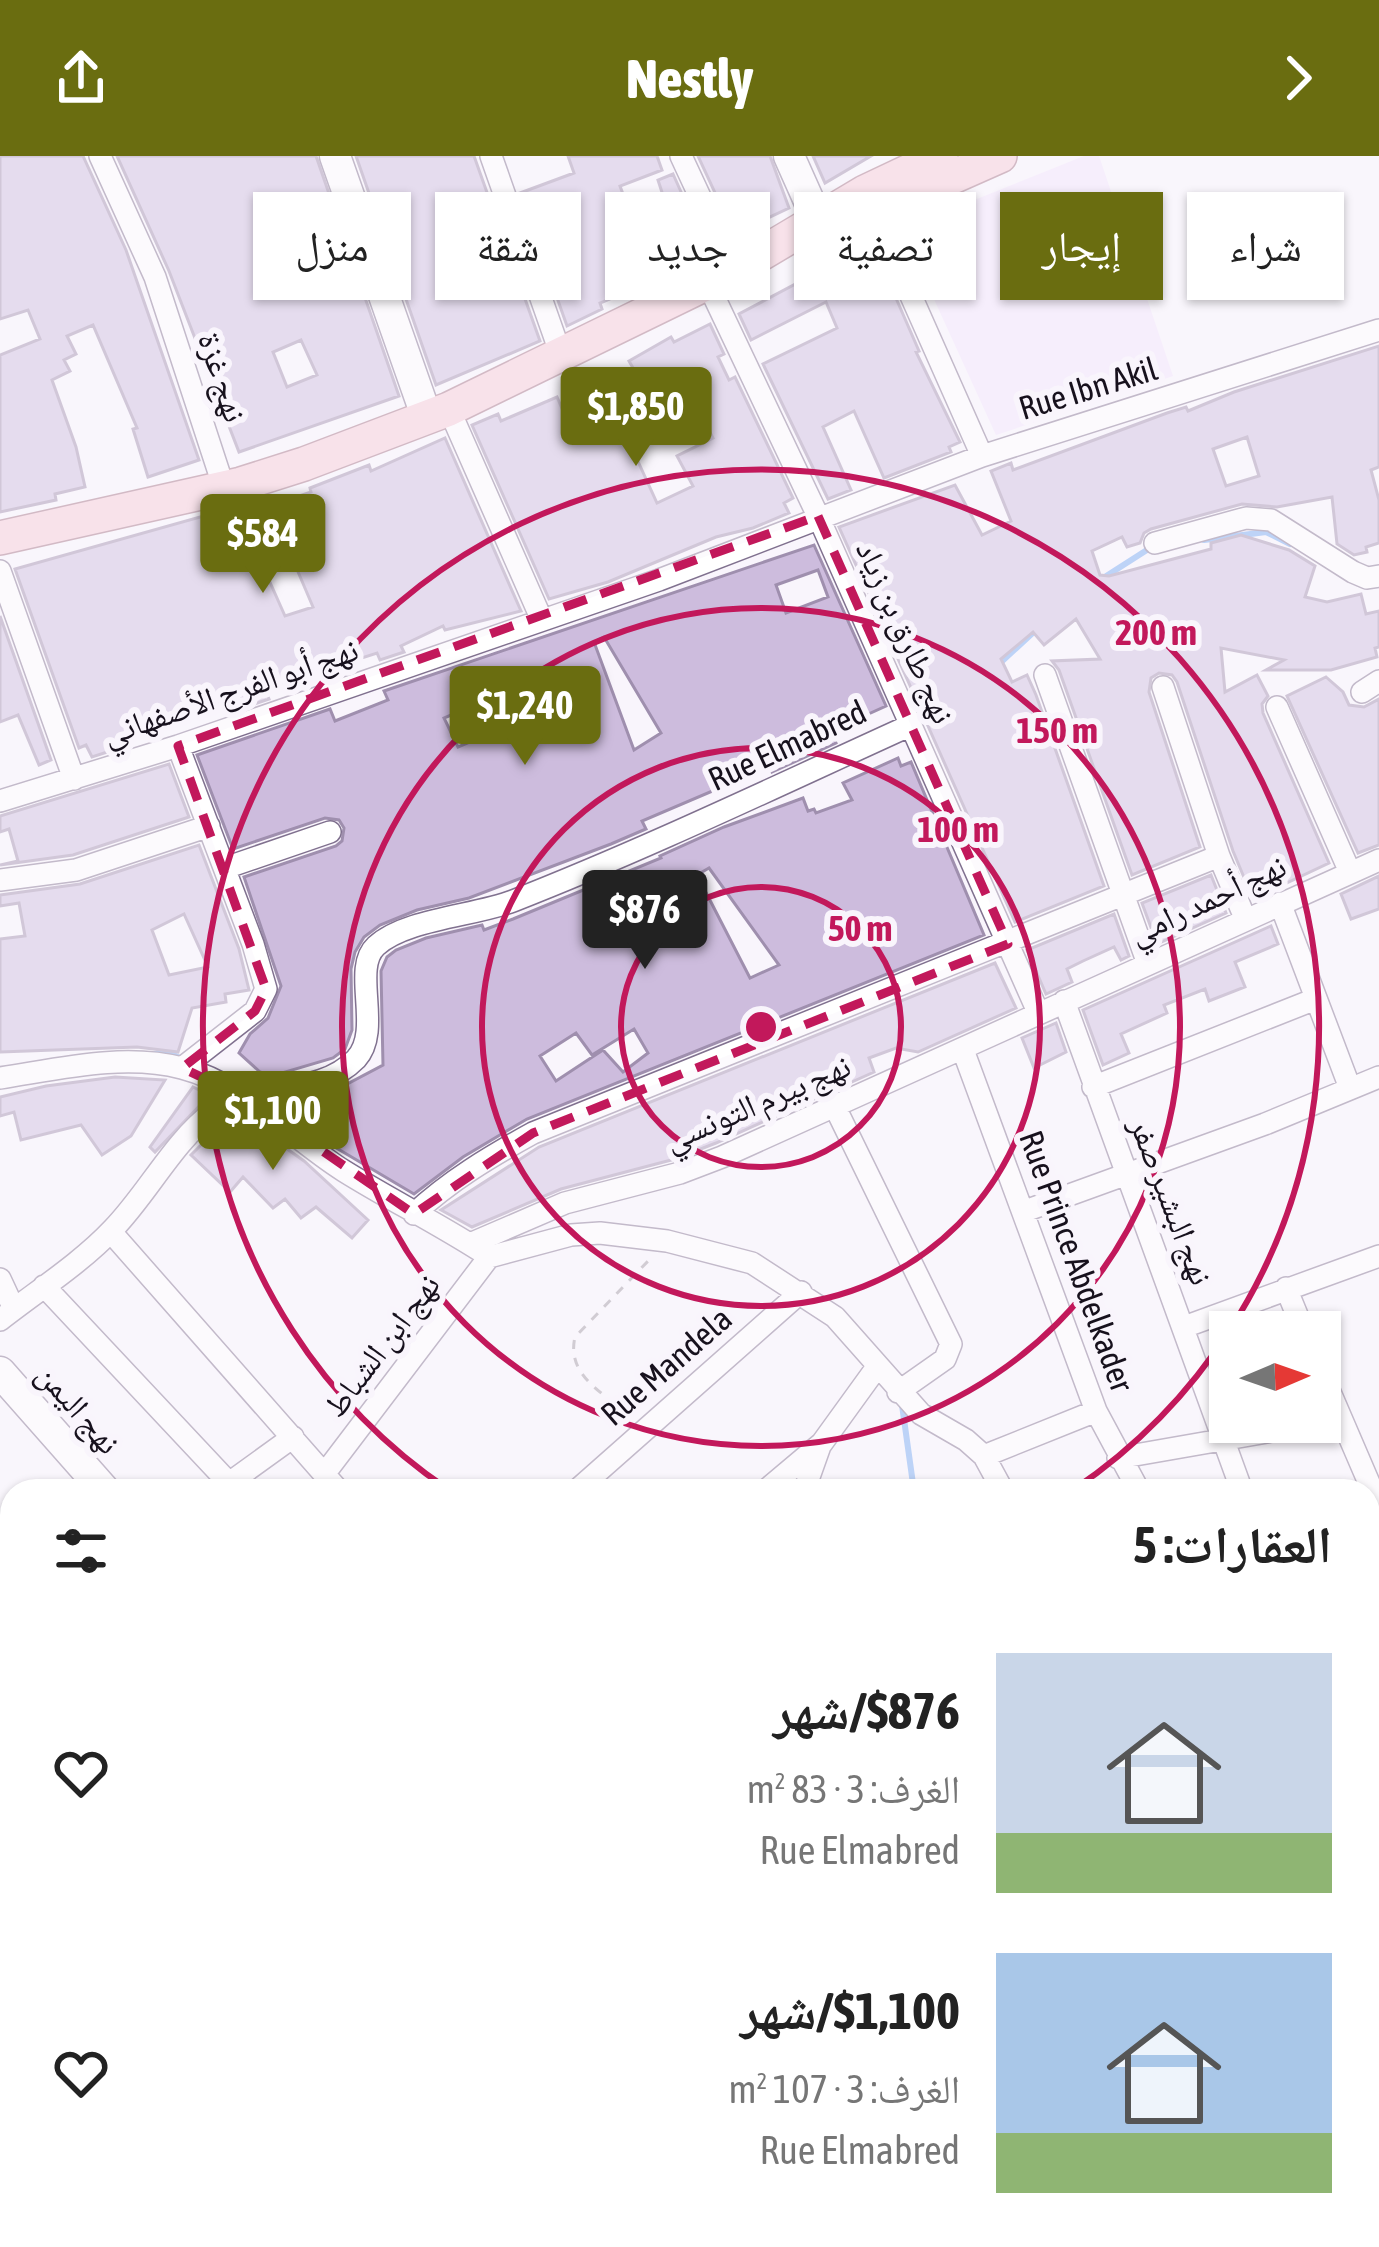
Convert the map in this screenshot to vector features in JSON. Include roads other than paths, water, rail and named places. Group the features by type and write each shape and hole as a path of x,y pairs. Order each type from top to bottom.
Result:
{"main road":[{"path":"885,192 941,156"},
{"path":"897,192 1000,156"},
{"path":"0,538 224,488 304,464 438,414 672,300"}],"street":[{"name":"نهج غزة","path":"100,156 155,277 224,488"},
{"path":"335,156 438,414 541,618"},
{"path":"491,156 562,355"},
{"name":"نهج طارق بن زياد","path":"681,156 693,192"},
{"path":"789,156 805,192"},
{"name":"نهج طارق بن زياد","path":"730,300 818,516 1038,1012"},
{"path":"913,300 982,455"},
{"name":"Rue Ibn Akil","path":"818,516 982,455 1379,330"},
{"name":"نهج أبو الفرج الأصفهاني","path":"0,801 178,746 659,580 818,516"},
{"path":"1155,543 1246,518 1271,520 1353,572 1379,577"},
{"path":"0,572 74,779"},
{"path":"1045,675 1148,964"},
{"path":"1163,687 1245,918"},
{"path":"1277,707 1348,871"},
{"name":"Rue Elmabred","path":"244,1096 305,1085 334,1074 360,1055 368,1030 371,951 401,932 490,910 621,858 911,724"},
{"path":"178,746 266,989 255,1011 182,1068"},
{"path":"0,880 76,870 208,826"},
{"path":"225,868 330,832"},
{"path":"414,1214 436,1193 533,1133 1220,856"},
{"name":"نهج أحمد رامي","path":"1064,1001 1379,860"},
{"path":"1280,903 1350,1088"},
{"path":"1093,1087 1313,1000"},
{"name":"نهج بيرم التونسي","path":"480,1250 566,1203 680,1173 1064,1001"},
{"name":"نهج البشير صفر","path":"1064,1001 1209,1401"},
{"name":"Rue Prince Abdelkader","path":"962,1050 1096,1411 1131,1479"},
{"path":"0,1078 105,1064 142,1062 182,1068 244,1096 343,1170 480,1250 586,1233 668,1241 752,1263 835,1318 898,1392 921,1414 966,1440 984,1456 996,1479"},
{"path":"1025,1211 1379,1077"},
{"path":"0,1279 7,1314 111,1232 196,1127 219,1107 244,1096"},
{"path":"834,1105 951,1344 945,1359 898,1392"},
{"path":"111,1232 329,1479"},
{"name":"نهج ابن الشباط","path":"334,1479 480,1250"},
{"path":"1184,1327 1379,1256"},
{"path":"44,1286 216,1479"},
{"path":"1286,1288 1295,1311"},
{"name":"Rue Mandela","path":"589,1479 801,1292"},
{"path":"779,1479 822,1443 877,1366"},
{"name":"نهج اليمن","path":"0,1372 94,1479"},
{"path":"984,1456 1096,1411"},
{"path":"1341,1419 1367,1479"},
{"path":"234,1479 293,1437"},
{"path":"1118,1458 1209,1442"},
{"path":"808,1479 822,1443"},
{"name":"نهج البشير صفر","path":"1223,1443 1237,1479"}],"waterway":[{"path":"1204,540 1266,532 1290,544"},
{"path":"1100,580 1150,548"},
{"path":"999,664 1038,628"},
{"path":"155,1054 182,1059"},
{"path":"902,1405 912,1479"}]}
